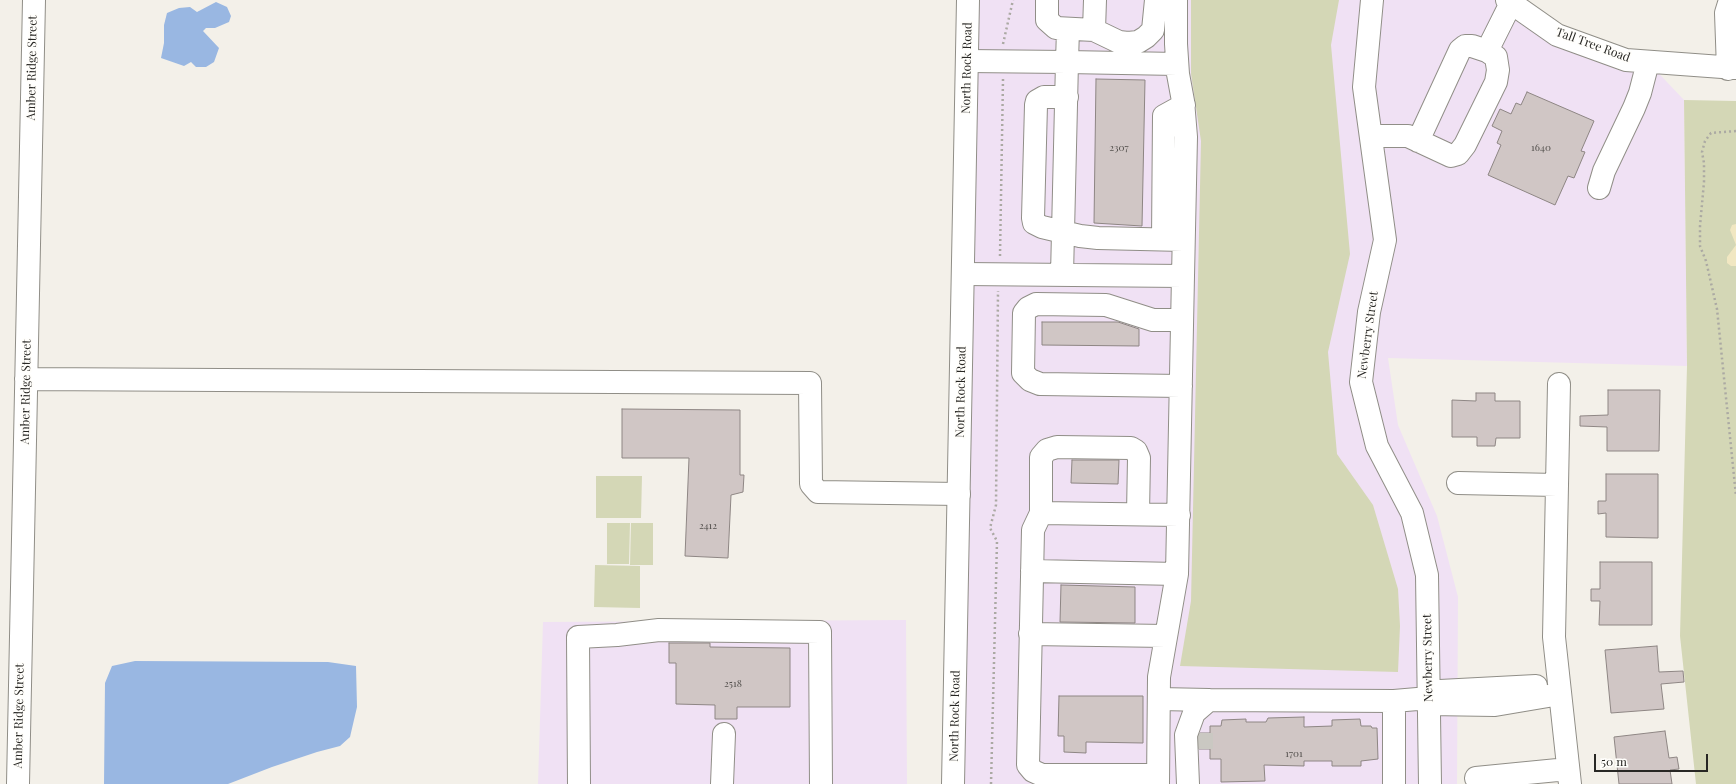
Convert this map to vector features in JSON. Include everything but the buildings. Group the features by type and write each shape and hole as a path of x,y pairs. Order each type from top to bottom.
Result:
{"street":[{"name":"Amber Ridge Street","path":"18,784 34,0"},
{"name":"North Rock Road","path":"954,784 968,0"},
{"path":"1047,0 1047,20 1056,28 1094,30 1120,42 1138,42 1146,37 1153,30 1166,8"},
{"path":"1094,30 1095,0"},
{"name":"Newberry Street","path":"1372,0 1364,87 1385,240 1369,312 1361,382 1377,446 1412,513 1427,575 1430,784"},
{"name":"Newberry Street","path":"1370,21 1384,0"},
{"path":"1730,0 1726,13 1732,69"},
{"path":"1487,51 1509,1"},
{"name":"Tall Tree Road","path":"1509,1 1557,35 1626,60 1732,69"},
{"path":"1138,514 1138,458 1136,451 1131,448 1057,447 1046,450 1041,458 1041,513 1033,530 1028,765 1033,771 1042,775 1158,779 1159,677 1177,574 1183,276 1173,239 1186,137 1184,104 1166,8"},
{"path":"1062,275 1068,29"},
{"path":"1371,136 1408,136 1418,141 1451,156 1458,154 1465,145 1496,82 1498,70 1496,57 1487,51 1472,46 1465,46 1460,50 1418,141"},
{"path":"968,61 1177,64"},
{"path":"1600,188 1604,171 1640,93 1648,62"},
{"path":"1067,97 1044,97 1037,101 1034,223 1042,227 1080,236 1098,238 1173,239"},
{"path":"964,274 1183,276"},
{"path":"1181,386 1040,384 1030,380 1023,373 1024,314 1028,308 1036,304 1106,305 1153,320 1182,320"},
{"path":"26,379 810,383 811,484 818,492 959,494"},
{"path":"1476,778 1569,776 1554,637 1559,384"},
{"path":"1458,483 1557,485"},
{"path":"1041,513 1179,515"},
{"path":"1032,571 1177,574"},
{"path":"578,784 578,638 659,630 820,632 821,784"},
{"path":"1030,634 1166,636"},
{"path":"1159,698 1206,703 1394,701 1429,698 1495,705 1516,694 1560,689"},
{"path":"1394,701 1394,784"},
{"path":"1188,778 1202,741 1206,703"},
{"path":"1188,778 1186,735 1194,713 1206,703"},
{"path":"722,784 724,734"}],"path":[{"path":"991,784 997,541 990,528 996,505 998,274 1000,252 1003,44 1013,0"},
{"path":"1736,131 1711,133 1703,146 1704,182 1700,246 1706,261 1717,309 1736,496"}],"shaded area":[{"path":"968,0 1507,0 1557,35 1648,62 1684,100 1687,366 1388,358 1398,425 1437,516 1458,597 1457,784 954,784"},
{"path":"906,620 907,784 538,784 543,622"}],"green space":[{"path":"1191,0 1339,0 1331,45 1350,254 1328,352 1337,454 1373,505 1398,589 1400,626 1398,672 1180,666 1191,601 1201,141 1191,74"},
{"path":"1684,100 1736,101 1736,784 1696,784 1680,636 1687,366"},
{"path":"596,476 642,476 641,518 596,518"},
{"path":"607,523 630,523 629,564 607,564"},
{"path":"631,523 653,523 653,565 630,565"},
{"path":"595,565 640,566 640,608 594,607"}],"sand":[{"path":"1736,224 1736,245 1730,230 1732,225"},
{"path":"1736,245 1736,266 1731,266 1727,263 1727,257"}],"water":[{"path":"216,2 227,7 231,16 229,22 215,28 206,28 203,31 219,48 214,62 206,67 196,67 191,62 184,66 161,58 164,43 164,25 167,13 179,8 190,7 197,12"},
{"path":"135,661 328,662 356,666 357,707 350,737 340,746 272,767 228,784 104,784 105,683 112,666"}],"tunnel":[{"path":"1202,733 1202,749"}]}
